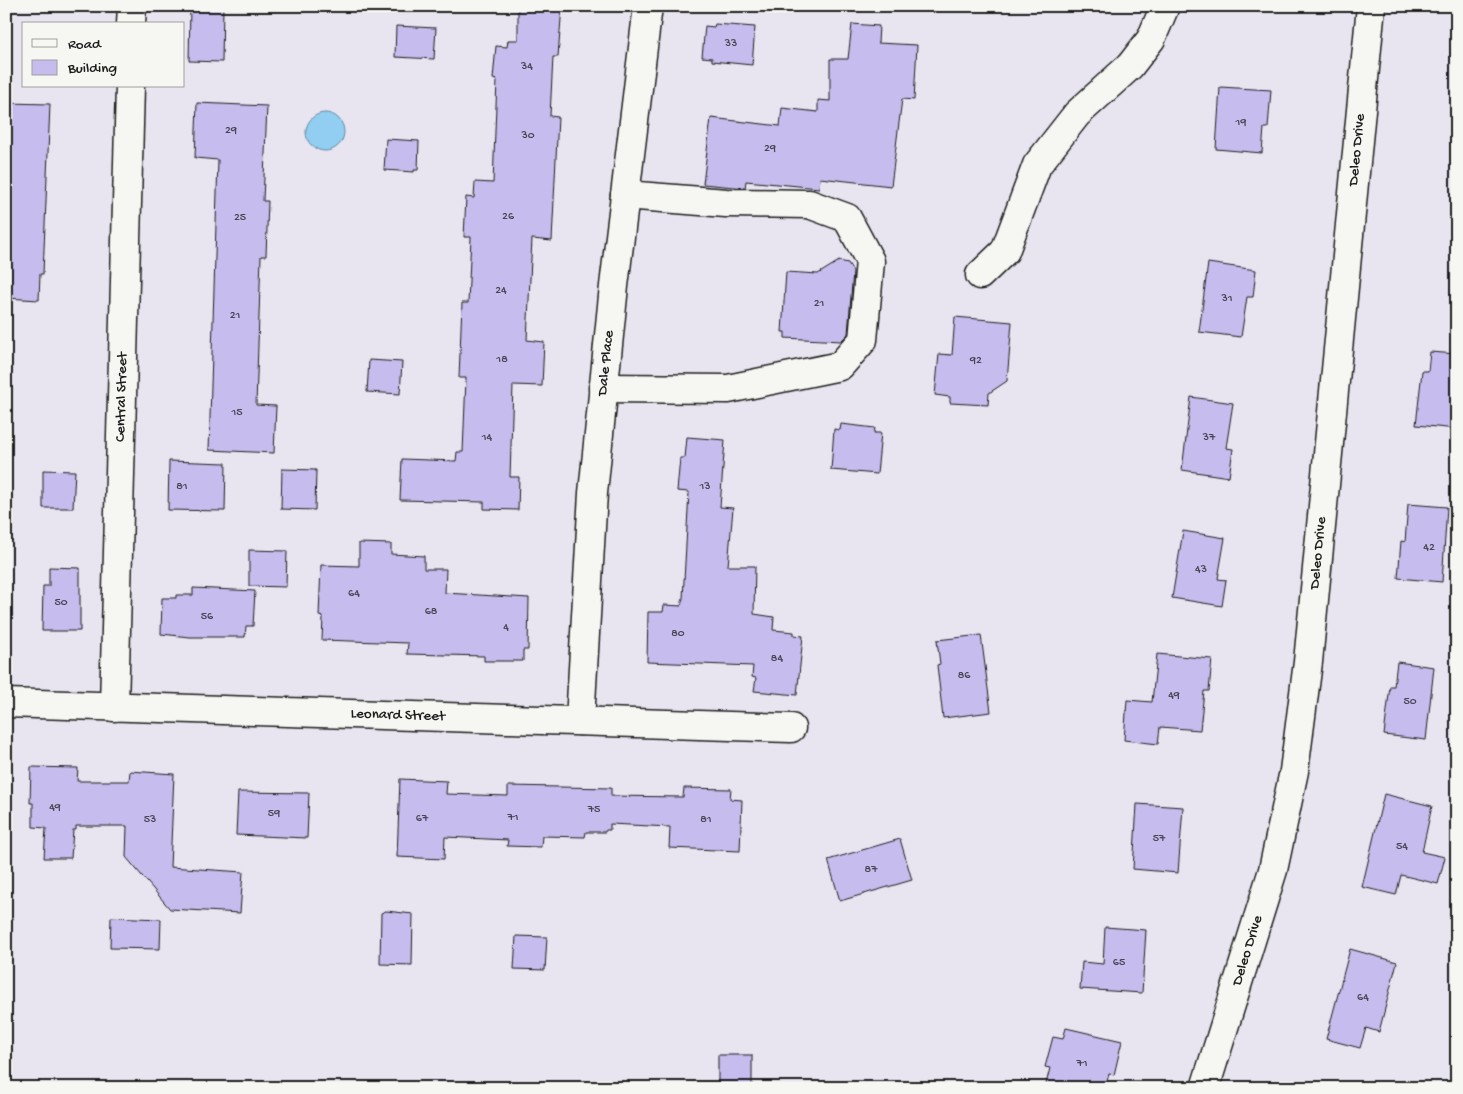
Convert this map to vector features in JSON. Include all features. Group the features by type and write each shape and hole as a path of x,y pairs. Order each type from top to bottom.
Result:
{"street":[{"path":"132,6 132,22"},
{"name":"Dale Place","path":"580,722 593,494 625,195 648,6"},
{"path":"980,275 1005,251 1037,165 1077,114 1130,66 1151,39 1165,6"},
{"name":"Deleo Drive","path":"1205,1088 1273,870 1294,771 1309,652 1371,6"},
{"name":"Central Street","path":"114,707 130,88"},
{"path":"604,388 728,389 840,366 863,340 870,262 847,218 809,204 726,203 625,195"},
{"name":"Leonard Street","path":"6,703 791,728"}],"water":[{"path":"325,113 338,119 344,132 338,145 325,151 312,145 306,132 312,119"}],"building":[{"path":"190,6 223,6 222,62 189,61"},
{"path":"518,6 562,6 558,57 553,57 550,116 558,117 552,241 532,239 527,340 544,342 542,386 513,385 510,477 519,477 518,510 484,509 484,502 400,500 402,459 456,461 457,452 463,452 466,378 459,378 462,303 468,303 471,237 464,237 466,197 474,198 475,182 493,183 497,80 493,79 496,46 507,47 508,40 518,40"},
{"path":"715,24 755,27 752,65 712,61 712,58 702,57 705,26 714,27"},
{"path":"852,24 879,26 878,43 917,45 914,100 902,99 891,186 820,178 819,188 746,181 745,188 703,184 711,118 780,126 782,108 818,112 818,100 830,101 830,59 848,59"},
{"path":"396,26 436,28 434,59 395,57"},
{"path":"1220,87 1271,90 1268,128 1264,128 1262,153 1216,149"},
{"path":"6,103 50,104 43,274 40,274 39,300 6,298"},
{"path":"197,103 267,106 263,201 268,201 266,256 261,256 256,405 276,406 274,453 209,450 218,160 195,158"},
{"path":"386,139 419,141 418,170 414,170 414,172 384,170"},
{"path":"839,261 848,263 853,271 848,334 841,341 785,338 785,332 782,332 786,272 818,274"},
{"path":"1208,263 1256,270 1253,297 1247,297 1241,337 1199,332"},
{"path":"955,317 1012,322 1007,381 989,393 988,405 950,403 950,397 935,395 939,354 952,355"},
{"path":"1430,352 1457,354 1457,429 1416,425 1422,371 1428,371"},
{"path":"369,360 402,362 400,394 367,392"},
{"path":"1191,397 1233,403 1226,448 1233,449 1229,477 1182,470"},
{"path":"841,424 875,428 874,433 881,433 877,474 831,470 834,429 840,430"},
{"path":"687,437 725,440 720,507 733,508 728,566 755,566 754,614 774,617 773,630 794,632 794,635 803,636 797,695 754,691 756,678 752,677 753,666 647,662 648,612 663,612 664,605 681,606 683,598 689,492 677,491 680,458 685,458"},
{"path":"169,461 226,463 225,511 168,510"},
{"path":"282,469 316,470 315,510 281,509"},
{"path":"43,470 75,471 73,508 43,508"},
{"path":"1408,504 1447,507 1442,582 1398,578 1401,541 1405,542"},
{"path":"1183,531 1225,538 1218,579 1226,580 1222,606 1172,598"},
{"path":"359,543 391,544 391,554 424,556 424,569 446,569 445,593 529,598 528,650 523,650 523,661 484,661 484,656 407,654 408,643 322,640 323,617 319,616 321,565 359,566"},
{"path":"249,550 287,551 286,587 249,586"},
{"path":"49,567 80,568 80,631 42,631 43,586 49,586"},
{"path":"193,588 255,591 253,626 246,626 245,637 190,637 161,634 162,598 176,598 176,595 193,595"},
{"path":"981,635 991,712 943,718 937,665 940,664 937,640"},
{"path":"1157,654 1212,659 1209,691 1204,691 1200,730 1160,727 1158,744 1124,740 1127,700 1152,702"},
{"path":"1397,662 1434,667 1426,740 1384,735 1390,686 1394,686"},
{"path":"31,767 78,768 77,781 129,781 130,771 174,774 170,867 243,872 240,913 170,909 126,857 127,826 76,826 76,830 73,830 71,858 44,858 46,828 33,827 33,803 30,803"},
{"path":"400,779 447,781 446,794 508,796 508,786 611,788 611,796 683,797 684,788 731,789 730,799 742,800 740,851 669,848 670,827 610,824 610,830 605,832 586,832 585,837 542,836 541,847 507,846 508,840 445,837 444,859 397,857"},
{"path":"238,792 309,793 307,838 236,835"},
{"path":"1384,794 1432,806 1422,852 1445,857 1438,884 1401,875 1396,895 1362,887"},
{"path":"1137,804 1183,807 1178,873 1133,869"},
{"path":"900,839 912,880 840,901 828,860"},
{"path":"386,911 413,914 412,965 380,964 381,913"},
{"path":"111,917 161,919 160,949 110,948"},
{"path":"1105,927 1146,930 1142,993 1080,989 1082,962 1103,964"},
{"path":"516,936 547,937 545,970 514,969"},
{"path":"1350,949 1397,962 1379,1032 1366,1028 1360,1048 1326,1039"},
{"path":"1066,1028 1122,1041 1114,1075 1109,1074 1105,1088 1045,1088 1050,1068 1045,1067 1053,1037 1063,1039"},
{"path":"718,1055 752,1055 752,1088 718,1088"}]}
